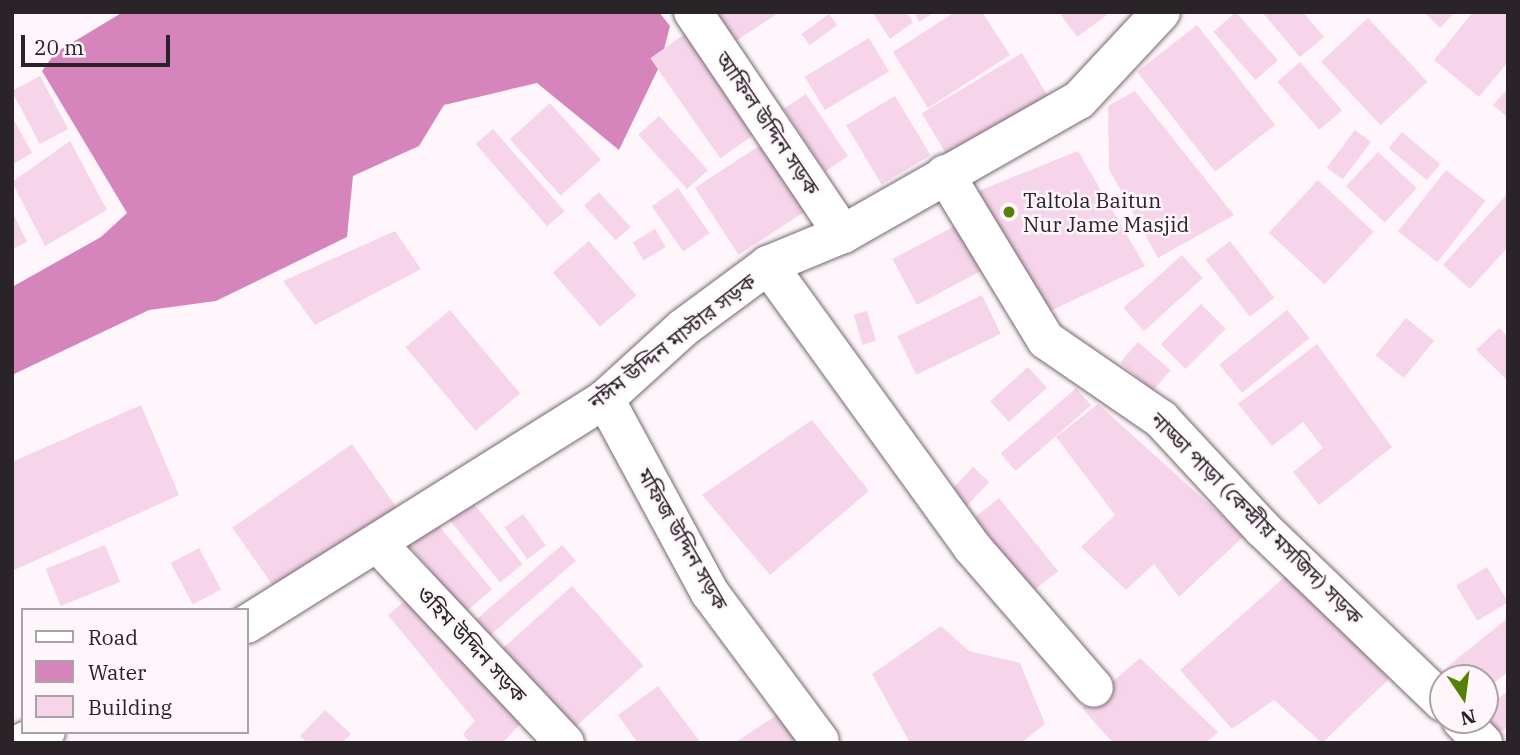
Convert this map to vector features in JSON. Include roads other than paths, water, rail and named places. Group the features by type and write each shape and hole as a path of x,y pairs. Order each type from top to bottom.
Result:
{"street":[{"name":"আফিল উদ্দিন সড়ক","path":"692,12 843,234"},
{"name":"নঈম উদ্দিন মাস্টার সড়ক","path":"248,623 378,544 446,493 605,399 684,328 768,265 843,234 1079,100 1161,12"},
{"name":"নাড্ডা পাড়া (কেন্দ্রীয় মসজিদ) সড়ক","path":"945,174 1046,340 1161,419 1263,529 1429,689"},
{"path":"768,265 972,547 1094,688"},
{"name":"মফিজ উদ্দিন সড়ক","path":"605,399 710,593 820,741"},
{"name":"ওহিম উদ্দিন সড়ক","path":"378,544 565,743"},
{"path":"21,743 41,734"}],"water":[{"path":"123,12 659,12 670,26 660,65 619,150 537,83 444,105 419,146 353,176 347,237 216,301 149,310 12,375 12,287 101,237 127,213 42,71 55,53"}],"place":[{"name":"Taltola Baitun Nur Jame Masjid","path":"1009,212"}]}
